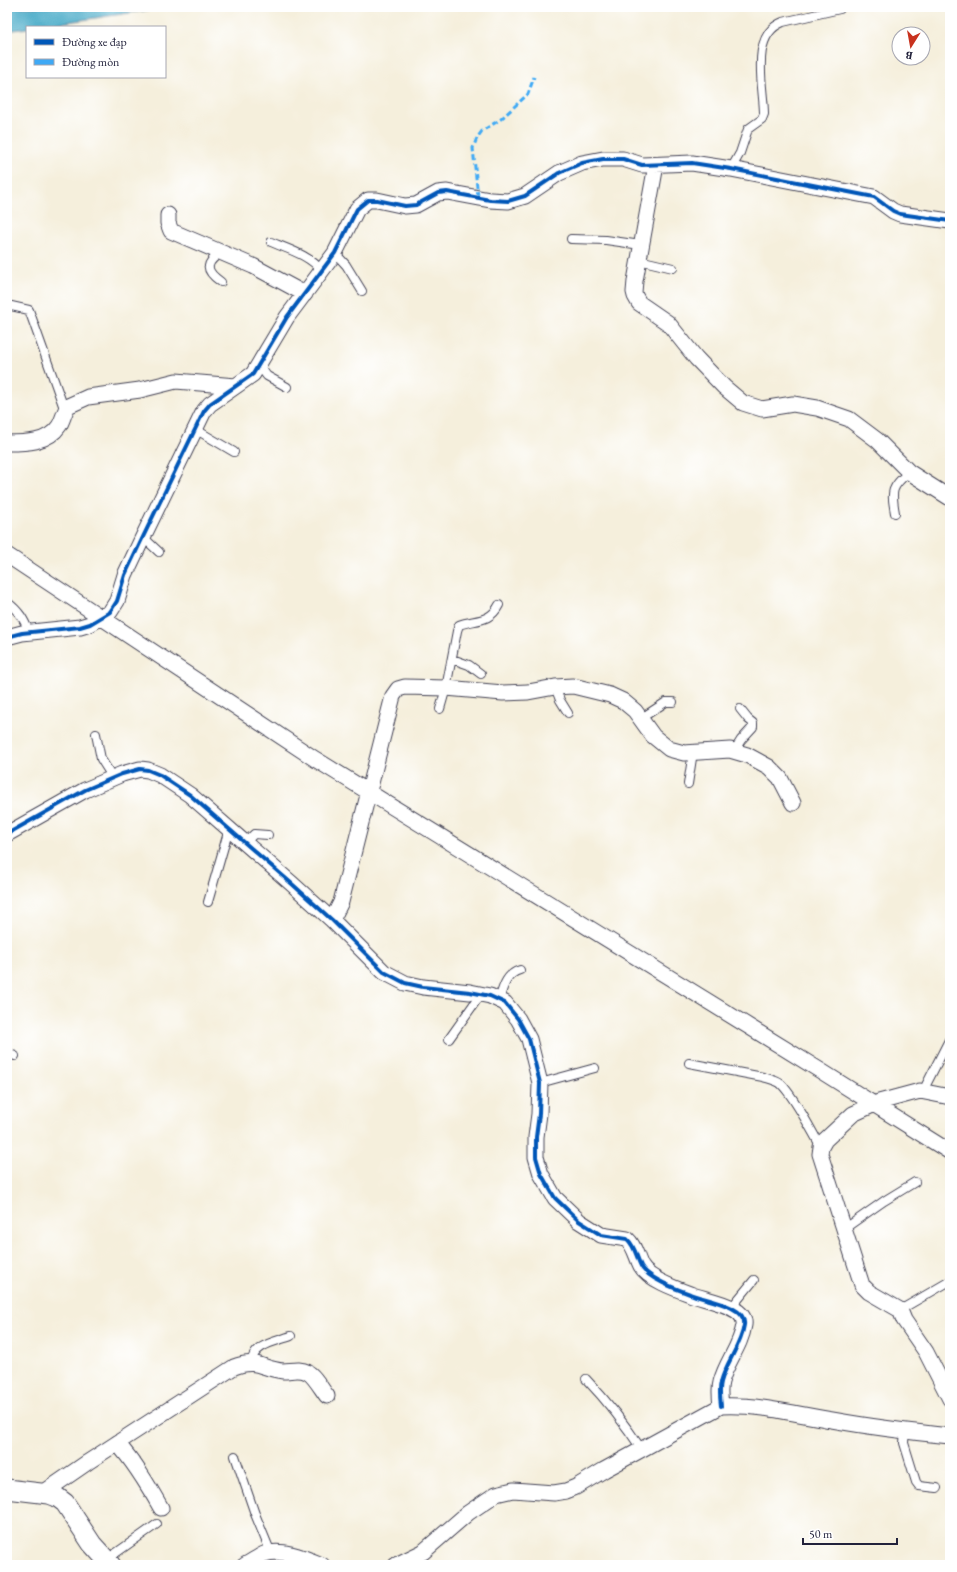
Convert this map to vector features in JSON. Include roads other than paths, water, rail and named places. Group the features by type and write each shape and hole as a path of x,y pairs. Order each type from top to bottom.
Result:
{"street":[{"path":"7,637 29,632 80,627 102,618 110,612 117,601 125,575 142,537 204,411 210,404 253,374 287,317 335,253 357,209 368,200 377,200 410,206 416,205 438,193 456,192 490,200 508,201 525,196 559,173 582,163 603,159 623,159 642,165 692,163 731,169 874,198 900,214 950,220"},
{"path":"656,165 634,292 640,303 668,324 696,358 724,387 743,403 762,409 793,404 817,408 849,419 878,440 909,472 950,498"},
{"path":"168,215 168,222 171,231 254,266 305,294"},
{"path":"7,443 35,441 53,434 60,425 68,406 88,397 140,390 167,382 193,382 236,386"},
{"path":"7,554 315,759 950,1152"},
{"path":"332,920 342,902 393,696 398,689 405,686 503,693 528,692 555,687 574,686 610,695 623,700 634,711 653,736 669,749 684,753 730,750 747,755 769,767 780,778 793,803"},
{"path":"7,834 85,790 131,771 140,769 148,770 160,775 190,794 332,920 384,972 405,983 423,988 481,994 505,1003 511,1009 529,1039 540,1083 536,1157 541,1174 555,1198 579,1221 593,1231 627,1239 633,1247 641,1267 651,1276 692,1295 725,1305 739,1313 744,1318 744,1326 736,1350 725,1370 721,1383 721,1406"},
{"path":"950,1097 923,1092 874,1104 853,1114 825,1140 820,1147 820,1154 862,1285 869,1292 900,1310 904,1320 926,1352 950,1399"},
{"path":"43,1493 234,1367 242,1364 251,1363 264,1365 284,1371 295,1369 307,1371 311,1374 327,1396"},
{"path":"396,1565 423,1552 468,1513 496,1494 513,1490 554,1493 566,1491 576,1487 721,1406 736,1405 759,1408 905,1431 950,1436"},
{"path":"117,1443 132,1460 161,1508"},
{"path":"7,1488 43,1493 57,1497 65,1503 92,1544 108,1563"},
{"path":"245,1565 265,1554 279,1552 302,1557 322,1565"}],"lane":[{"path":"731,169 740,153 748,129 762,119 764,114 761,58 763,46 771,30 775,25 783,22 840,9"},
{"path":"571,239 606,240 641,245"},
{"path":"271,242 304,256 315,263 322,271"},
{"path":"221,282 211,273 209,270 209,265 210,260 222,252"},
{"path":"335,253 346,265 362,291"},
{"path":"639,260 673,268"},
{"path":"7,305 29,310 65,411"},
{"path":"258,364 267,376 287,387"},
{"path":"195,429 234,452"},
{"path":"895,514 892,497 894,488 900,479 909,472"},
{"path":"142,537 159,552"},
{"path":"7,602 24,618 29,632"},
{"path":"440,709 446,688 459,625 490,616 495,613 499,605"},
{"path":"452,659 469,665 481,674"},
{"path":"555,687 560,700 568,713"},
{"path":"640,719 666,702 673,702"},
{"path":"734,751 741,740 753,727 753,723 740,708"},
{"path":"96,734 101,759 112,778"},
{"path":"688,784 693,752"},
{"path":"208,902 229,829"},
{"path":"247,845 249,839 254,834 268,835"},
{"path":"499,1000 508,976 512,972 520,970"},
{"path":"449,1040 481,994"},
{"path":"923,1092 950,1038"},
{"path":"689,1063 763,1077 780,1084 793,1100 820,1147"},
{"path":"540,1083 595,1068"},
{"path":"844,1229 884,1201 915,1182"},
{"path":"731,1308 754,1280"},
{"path":"900,1310 950,1281"},
{"path":"251,1363 252,1356 259,1347 291,1336"},
{"path":"586,1379 605,1399 627,1427 642,1450"},
{"path":"905,1431 904,1443 916,1482 919,1486 937,1488"},
{"path":"235,1456 255,1514 271,1553"},
{"path":"108,1563 157,1524"}],"water":[{"path":"7,7 170,7 41,26 26,26 26,28 7,31"}]}
